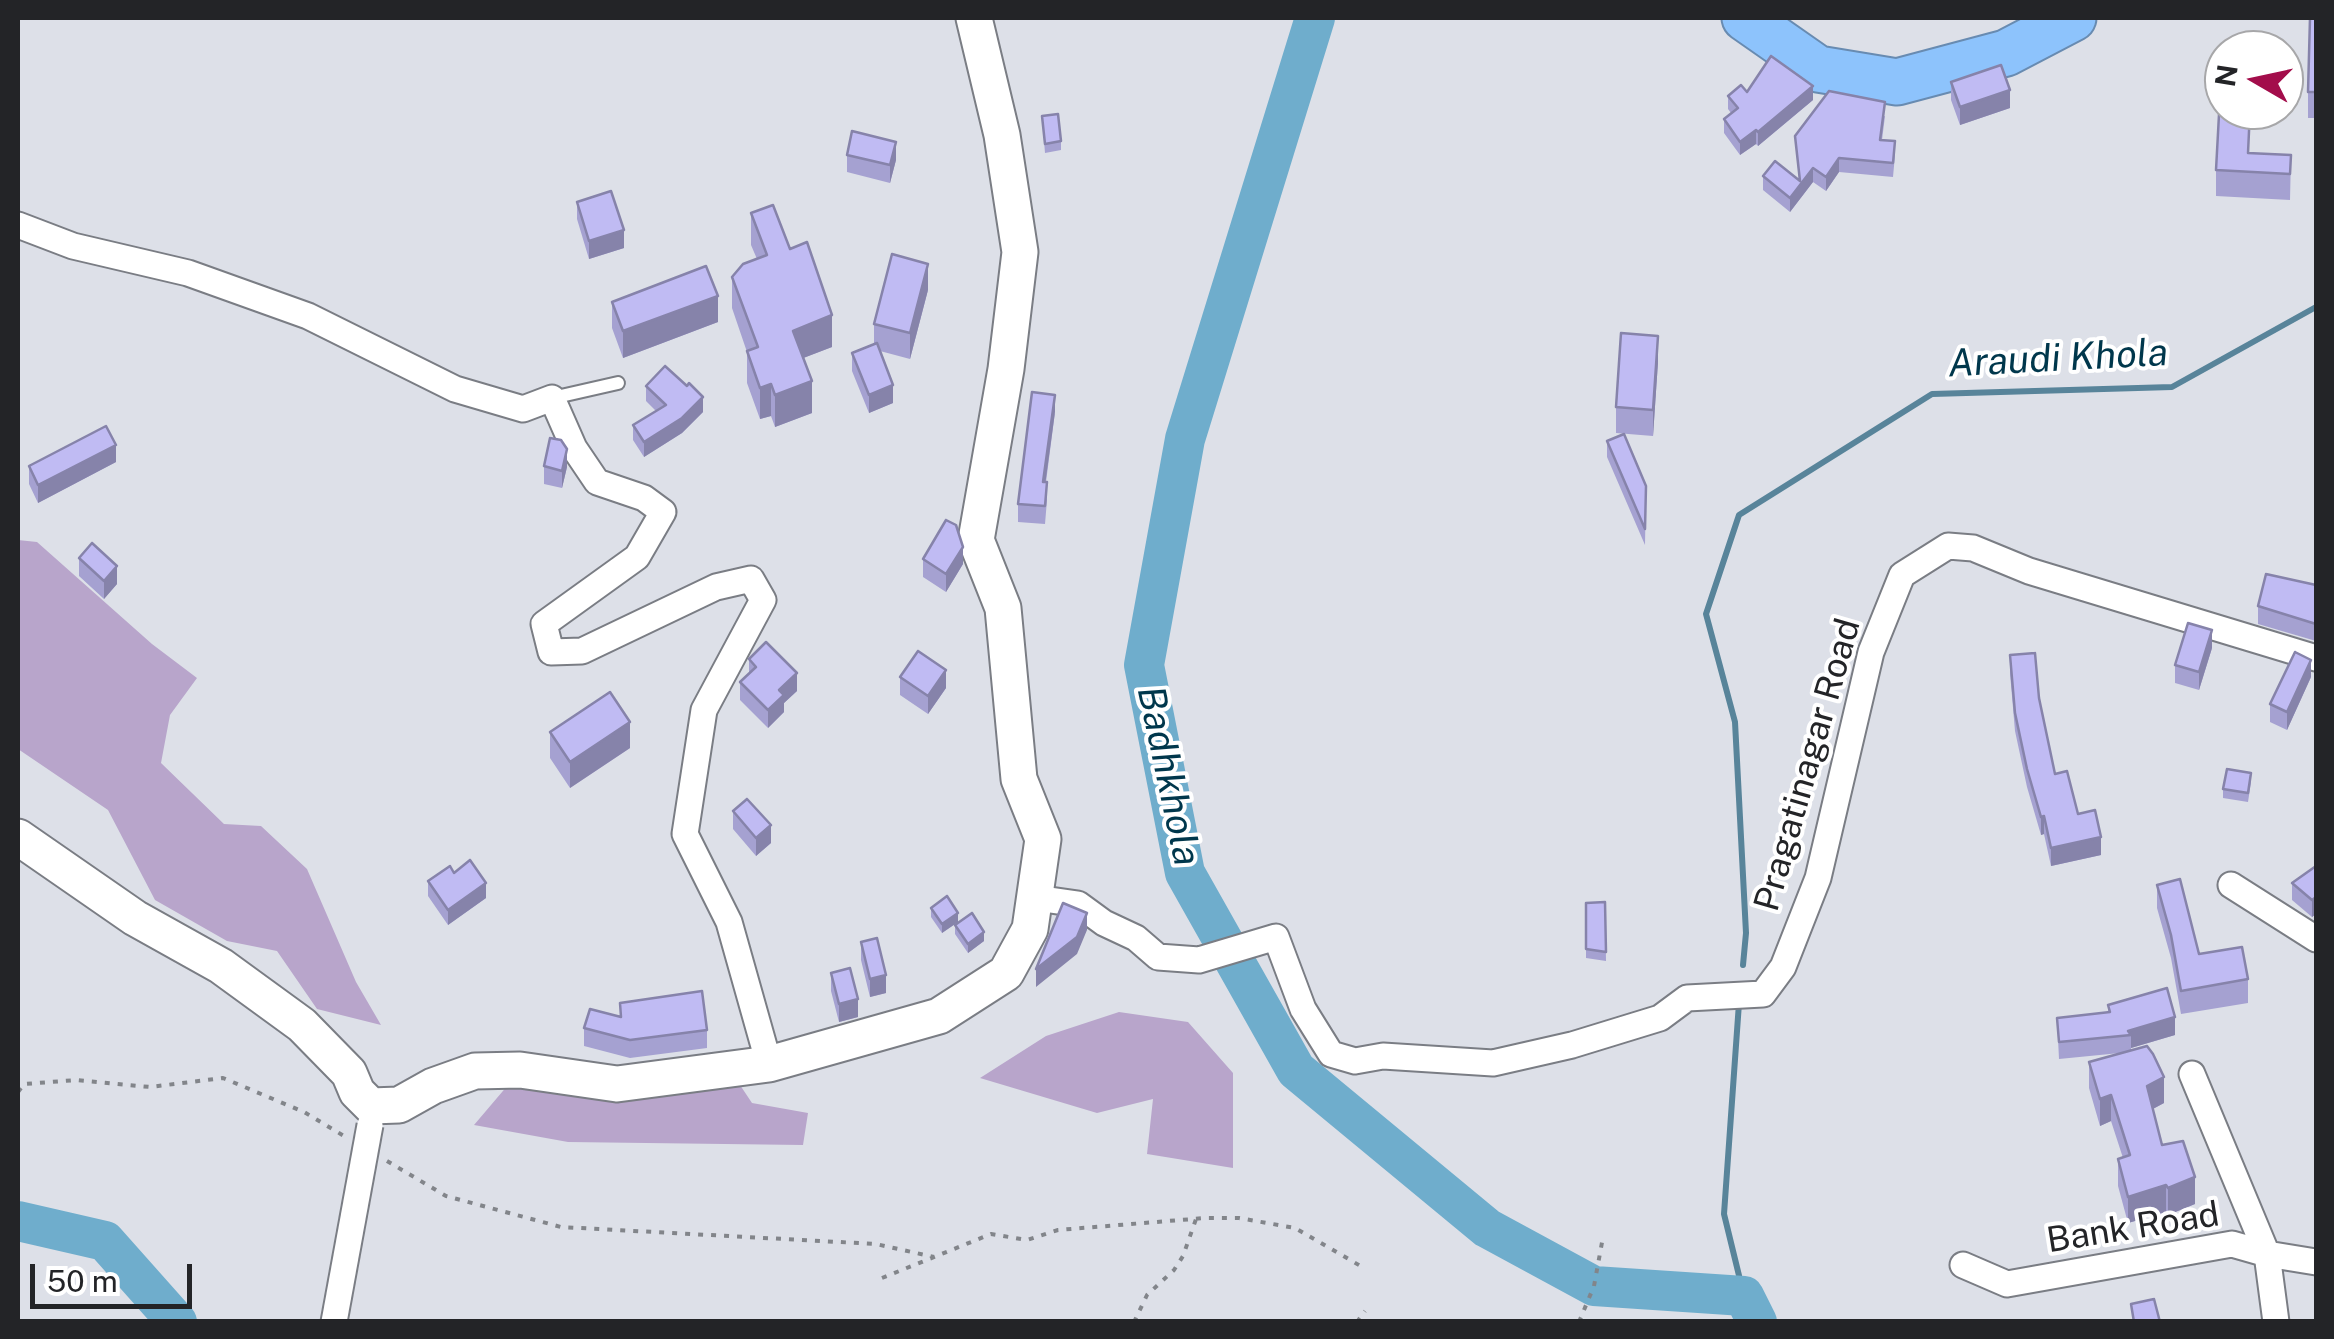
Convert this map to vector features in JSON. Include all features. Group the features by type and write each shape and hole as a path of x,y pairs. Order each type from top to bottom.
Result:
{"highway":[{"path":"1745,18 1818,69 1897,82 2006,52 2073,18"}],"main road":[{"path":"18,836 135,918 221,966 302,1024 348,1073 364,1124 433,1086 475,1071 520,1070 618,1084 769,1064 939,1016 1006,973 1030,930 1042,839 1019,779 1003,608 976,540 1006,368 1020,252 1002,135 974,18"}],"street":[{"path":"18,225 73,246 188,273 308,316 454,389 524,410 552,398 574,448 597,482 644,498 663,512 637,557 544,624 551,652 582,651 716,587 752,579 763,600 704,710 685,834 729,922 769,1064"},
{"name":"Pragatinagar Road","path":"1036,898 1078,904 1104,923 1136,938 1158,957 1199,960 1276,936 1303,1009 1331,1054 1355,1061 1384,1056 1493,1063 1572,1045 1660,1018 1687,998 1762,994 1784,967 1818,878 1866,669 1902,576 1948,546 1972,548 2028,571 2316,658"},
{"path":"2231,885 2316,938"},
{"path":"2192,1074 2267,1254 2276,1322"},
{"path":"334,1322 364,1124"},
{"name":"Bank Road","path":"1962,1265 2007,1284 2232,1244 2316,1262"}],"lane":[{"path":"552,398 618,383"}],"path":[{"path":"18,1092 24,1084 76,1080 150,1088 222,1078 304,1112 364,1124"},
{"path":"383,1159 446,1196 561,1228 876,1244 934,1257"},
{"path":"882,1278 991,1234 1028,1240 1058,1230 1238,1218 1295,1228 1364,1268"},
{"path":"1134,1322 1147,1295 1183,1256 1196,1219"},
{"path":"1579,1322 1594,1286 1604,1238"},
{"path":"1356,1322 1365,1311"}],"shaded area":[{"path":"18,540 37,542 152,644 197,678 170,715 161,763 224,824 261,826 307,869 356,982 381,1025 317,1009 277,951 227,941 155,900 108,810 18,749"},
{"path":"1119,1012 1188,1022 1233,1073 1233,1168 1147,1154 1153,1099 1097,1113 980,1078 1046,1036"},
{"path":"732,1073 752,1103 808,1113 803,1145 568,1142 474,1125 508,1085"}],"building":[{"path":"2310,18 2316,18 2316,92 2308,92"},
{"path":"1771,56 1813,86 1758,132 1740,142 1724,119 1738,108 1728,96 1741,85 1747,92"},
{"path":"2001,65 2010,90 1960,107 1951,82"},
{"path":"1829,91 1885,102 1880,140 1895,141 1893,163 1839,158 1826,177 1813,168 1790,198 1763,176 1775,161 1800,181 1795,136"},
{"path":"1058,114 1061,141 1045,144 1042,116"},
{"path":"2218,130 2249,130 2248,153 2291,155 2290,174 2216,170"},
{"path":"852,131 896,142 890,165 847,155"},
{"path":"611,191 624,230 589,241 577,202"},
{"path":"773,205 790,249 807,242 832,315 793,331 812,381 775,395 771,384 760,388 747,351 758,347 732,277 743,264 767,255 751,213"},
{"path":"892,254 928,264 910,333 874,324"},
{"path":"706,266 718,296 623,331 612,302"},
{"path":"1621,333 1658,336 1653,410 1616,407"},
{"path":"877,343 893,385 869,395 852,353"},
{"path":"665,366 703,397 682,418 644,442 633,425 666,405 646,386"},
{"path":"1032,392 1055,395 1043,482 1047,482 1045,506 1018,504"},
{"path":"106,426 116,445 38,485 29,466"},
{"path":"1624,434 1646,486 1645,529 1607,441"},
{"path":"550,438 561,440 567,449 562,471 544,466"},
{"path":"946,520 956,525 963,547 946,574 923,559"},
{"path":"92,543 117,566 104,581 79,558"},
{"path":"2266,574 2316,585 2316,624 2258,606"},
{"path":"2188,623 2212,630 2199,672 2175,665"},
{"path":"766,642 797,673 779,690 784,695 768,710 740,682 756,667 749,659"},
{"path":"918,651 946,670 928,696 900,677"},
{"path":"2295,652 2311,660 2287,712 2270,704"},
{"path":"2035,653 2039,698 2055,774 2067,771 2078,814 2095,810 2101,837 2051,848 2015,713 2010,655"},
{"path":"610,692 630,722 570,762 550,732"},
{"path":"2227,769 2251,773 2248,793 2223,789"},
{"path":"747,799 771,825 756,838 733,811"},
{"path":"470,860 486,883 448,910 428,881 450,866 454,873"},
{"path":"2316,866 2316,897 2312,900 2292,883"},
{"path":"2180,879 2199,954 2242,947 2248,979 2181,991 2157,885"},
{"path":"947,896 958,913 942,924 931,908"},
{"path":"1605,902 1606,952 1586,949 1586,903"},
{"path":"1063,903 1087,913 1077,937 1036,969"},
{"path":"972,913 984,932 968,944 955,925"},
{"path":"877,938 886,975 870,979 861,942"},
{"path":"850,968 858,999 839,1004 831,973"},
{"path":"2167,988 2175,1017 2128,1031 2131,1035 2059,1042 2057,1018 2110,1012 2108,1005"},
{"path":"702,991 707,1030 630,1040 584,1028 590,1009 621,1017 620,1003"},
{"path":"2147,1046 2164,1077 2147,1086 2162,1145 2183,1141 2195,1177 2128,1197 2118,1159 2130,1155 2111,1095 2100,1099 2089,1062"},
{"path":"2154,1299 2160,1322 2134,1322 2131,1304"}],"waterway":[{"name":"Badhkhola","path":"1315,18 1185,439 1144,665 1185,873 1296,1070 1487,1228 1594,1286 1744,1296 1757,1322"},
{"name":"Araudi Khola","path":"1743,965 1746,933 1735,722 1706,614 1739,515 1932,394 2172,387 2316,307"},
{"name":"Araudi Khola","path":"1739,1003 1724,1214 1744,1296"},
{"path":"18,1221 105,1241 177,1322"}]}
